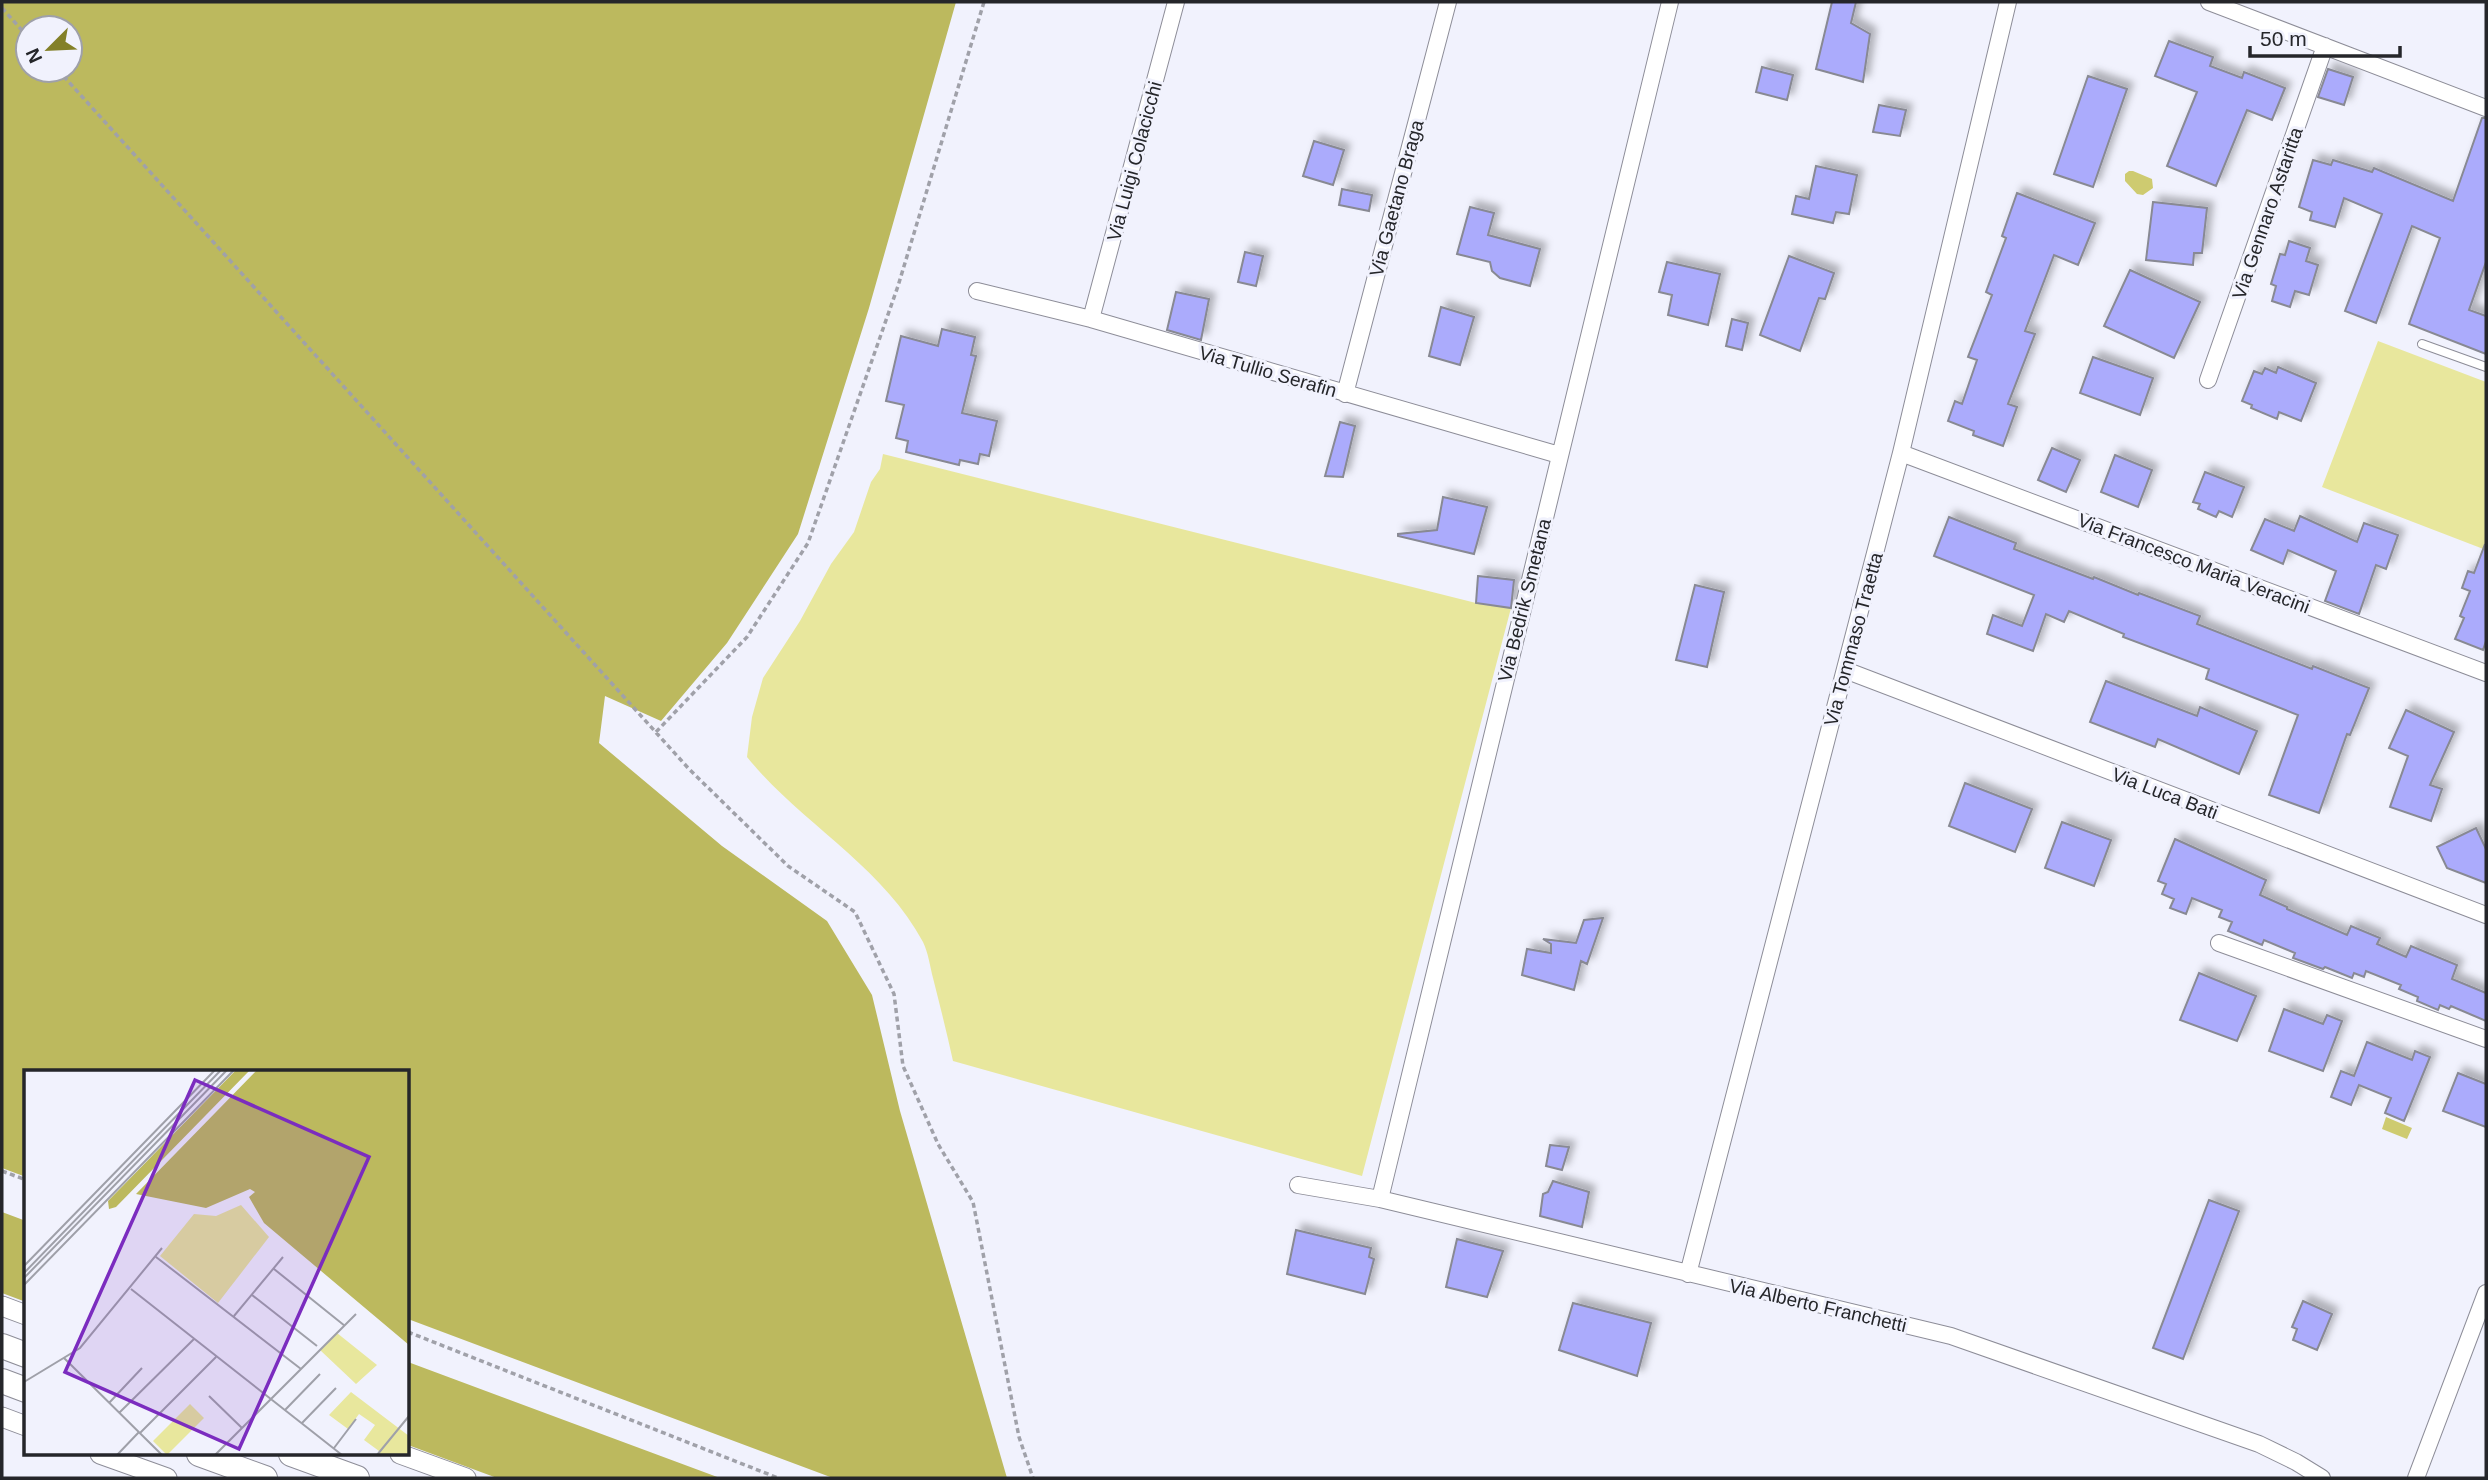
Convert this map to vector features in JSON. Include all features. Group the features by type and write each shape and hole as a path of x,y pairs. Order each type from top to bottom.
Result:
{"main road":[{"path":"2,1346 24,1354"},
{"path":"2,1381 24,1389"},
{"path":"204,1456 265,1478"},
{"path":"296,1456 357,1478"}],"street":[{"name":"Via Luigi Colacicchi","path":"1091,319 1177,2"},
{"name":"Via Gaetano Braga","path":"1345,394 1448,2"},
{"name":"Via Bedrik Smetana","path":"1380,1199 1670,2"},
{"name":"Via Tommaso Traetta","path":"1688,1274 1901,453 2008,2"},
{"path":"2209,2 2486,108"},
{"name":"Via Gennaro Astaritta","path":"2208,380 2325,46"},
{"name":"Via Tullio Serafin","path":"977,291 1091,319 1559,455"},
{"name":"Via Francesco Maria Veracini","path":"1901,453 2486,673"},
{"name":"Via Luca Bati","path":"1844,670 2486,915"},
{"path":"2219,943 2486,1040"},
{"name":"Via Alberto Franchetti","path":"1298,1185 1380,1199 1951,1336 2249,1440 2286,1456 2322,1478"},
{"path":"2416,1478 2486,1293"},
{"path":"2,1306 24,1314"},
{"path":"2,1417 24,1425"},
{"path":"106,1456 166,1478"},
{"path":"406,1456 466,1478"}],"lane":[{"path":"2422,344 2486,367"}],"path":[{"path":"656,732 747,638 808,543 898,286 984,2"},
{"path":"2,8 14,21"},
{"path":"71,84 689,769 788,866 855,912 894,994 903,1066 938,1144 973,1202 1019,1437 1032,1478"},
{"path":"2,1171 24,1179"},
{"path":"410,1333 778,1478"}],"shaded area":[{"path":"2,2 956,2 869,308 798,534 727,643 661,721 605,696 599,743 722,846 827,921 872,995 900,1111 1007,1478 833,1478 410,1320 410,1070 24,1070 24,1176 2,1168"},
{"path":"2129,171 2152,179 2153,188 2143,195 2137,194 2125,181 2125,174"},
{"path":"2378,341 2486,382 2486,550 2322,487"},
{"path":"883,454 1476,603 1511,608 1362,1176 953,1061 926,950 906,915 863,867 791,803 747,757 752,717 763,678 800,621 831,564 854,532 871,482 880,469"},
{"path":"2386,1117 2412,1128 2407,1139 2382,1129"},
{"path":"2,1212 24,1220 24,1301 2,1293"},
{"path":"410,1363 720,1478 497,1478 410,1446"}],"building":[{"path":"1832,2 1856,2 1851,23 1870,34 1863,82 1816,69"},
{"path":"2169,41 2213,57 2210,66 2242,78 2244,72 2285,88 2272,120 2247,110 2216,186 2167,166 2197,92 2155,76"},
{"path":"1762,67 1793,75 1787,100 1756,92"},
{"path":"2328,69 2353,77 2344,105 2318,97"},
{"path":"2088,76 2127,89 2093,187 2054,174"},
{"path":"1879,105 1906,110 1900,136 1873,132"},
{"path":"2482,118 2486,118 2486,262 2469,310 2486,316 2486,354 2409,324 2440,238 2412,226 2376,323 2345,311 2382,214 2344,198 2335,227 2310,220 2312,212 2299,207 2313,160 2331,165 2333,160 2372,172 2374,168 2453,201"},
{"path":"1314,141 1344,150 1333,185 1303,176"},
{"path":"1816,166 1857,175 1849,214 1836,212 1833,223 1792,214 1796,196 1809,199"},
{"path":"1342,189 1372,195 1369,211 1339,205"},
{"path":"2017,193 2095,223 2078,265 2054,255 2025,331 2035,334 2008,404 2017,407 2003,446 1973,435 1974,431 1948,421 1955,401 1962,404 1977,360 1968,357 1992,295 1986,292 2006,238 2002,236"},
{"path":"2153,202 2207,208 2202,253 2194,253 2193,265 2146,260"},
{"path":"1470,207 1494,213 1488,235 1540,249 1530,286 1500,278 1492,271 1490,262 1457,254"},
{"path":"2289,241 2310,248 2306,261 2318,265 2309,295 2295,291 2290,307 2272,301 2276,286 2271,284 2280,254 2285,255"},
{"path":"1245,252 1263,256 1256,286 1238,282"},
{"path":"1789,256 1834,273 1825,299 1819,298 1800,351 1760,335"},
{"path":"1667,262 1720,274 1708,325 1668,315 1672,295 1659,292"},
{"path":"2130,270 2200,302 2174,358 2104,326"},
{"path":"1176,292 1209,299 1201,340 1167,330"},
{"path":"1441,307 1474,317 1460,365 1429,356"},
{"path":"1732,319 1748,323 1742,350 1726,346"},
{"path":"942,329 975,337 971,355 976,356 962,413 997,421 989,456 980,454 978,464 960,460 959,465 906,452 908,441 896,438 904,405 886,401 901,336 938,346"},
{"path":"2093,357 2153,378 2140,415 2080,393"},
{"path":"2278,367 2316,383 2301,421 2279,412 2277,419 2251,408 2252,405 2242,401 2254,371 2262,374 2265,368 2276,373"},
{"path":"1340,422 1355,426 1343,477 1325,476"},
{"path":"2052,448 2080,460 2066,492 2038,480"},
{"path":"2115,455 2152,470 2138,507 2101,492"},
{"path":"2205,472 2244,487 2232,517 2219,511 2216,517 2198,509 2200,504 2193,502"},
{"path":"1443,497 1487,507 1474,554 1398,536 1437,530"},
{"path":"2300,516 2357,542 2364,523 2398,535 2386,569 2376,565 2359,614 2325,601 2336,571 2288,550 2283,564 2251,550 2265,519 2294,531"},
{"path":"1949,517 2016,543 2014,549 2200,616 2197,624 2369,688 2350,735 2347,734 2319,813 2269,795 2298,715 2206,679 2209,669 2123,637 2124,634 2069,611 2064,622 2046,614 2033,651 1987,634 1993,615 2022,626 2034,595 1934,556"},
{"path":"2485,544 2486,641 2483,650 2455,639 2464,618 2460,616 2470,591 2462,588 2468,571 2474,573"},
{"path":"1478,576 1514,580 1511,608 1476,603"},
{"path":"1695,585 1724,592 1707,667 1676,660"},
{"path":"2106,681 2197,716 2200,707 2257,731 2239,774 2158,739 2155,747 2090,722"},
{"path":"2406,710 2454,732 2430,785 2442,789 2431,821 2390,807 2408,756 2389,748"},
{"path":"1965,783 2032,809 2015,852 1949,826"},
{"path":"2062,822 2111,840 2094,886 2045,868"},
{"path":"2476,828 2486,849 2486,883 2447,868 2437,847"},
{"path":"2175,839 2266,880 2260,895 2287,909 2347,935 2351,926 2380,938 2377,944 2406,957 2411,946 2457,965 2452,979 2486,993 2486,1021 2451,1006 2449,1009 2440,1005 2438,1010 2399,989 2401,985 2366,971 2364,977 2354,973 2352,978 2293,958 2295,953 2264,940 2262,945 2228,931 2232,922 2219,917 2222,910 2192,898 2186,914 2170,908 2174,899 2162,894 2166,884 2158,881"},
{"path":"1603,918 1587,964 1581,961 1574,990 1522,975 1527,949 1551,953 1551,944 1543,939 1576,943 1584,920"},
{"path":"2199,973 2256,996 2237,1041 2180,1020"},
{"path":"2284,1009 2323,1024 2327,1015 2342,1021 2323,1071 2269,1051"},
{"path":"2367,1042 2412,1060 2415,1051 2430,1057 2404,1121 2385,1113 2391,1098 2359,1085 2351,1105 2331,1097 2341,1071 2354,1076"},
{"path":"2458,1073 2486,1084 2486,1127 2443,1111"},
{"path":"1550,1145 1569,1147 1562,1170 1546,1166"},
{"path":"1553,1181 1589,1192 1582,1227 1540,1216 1543,1194 1548,1192"},
{"path":"2209,1200 2239,1211 2183,1359 2153,1348"},
{"path":"1296,1230 1371,1248 1369,1257 1374,1259 1365,1294 1287,1274"},
{"path":"1457,1239 1503,1251 1487,1297 1446,1287"},
{"path":"2303,1301 2332,1314 2317,1350 2293,1340 2297,1329 2292,1327"},
{"path":"1573,1303 1651,1323 1637,1376 1559,1350"}]}
